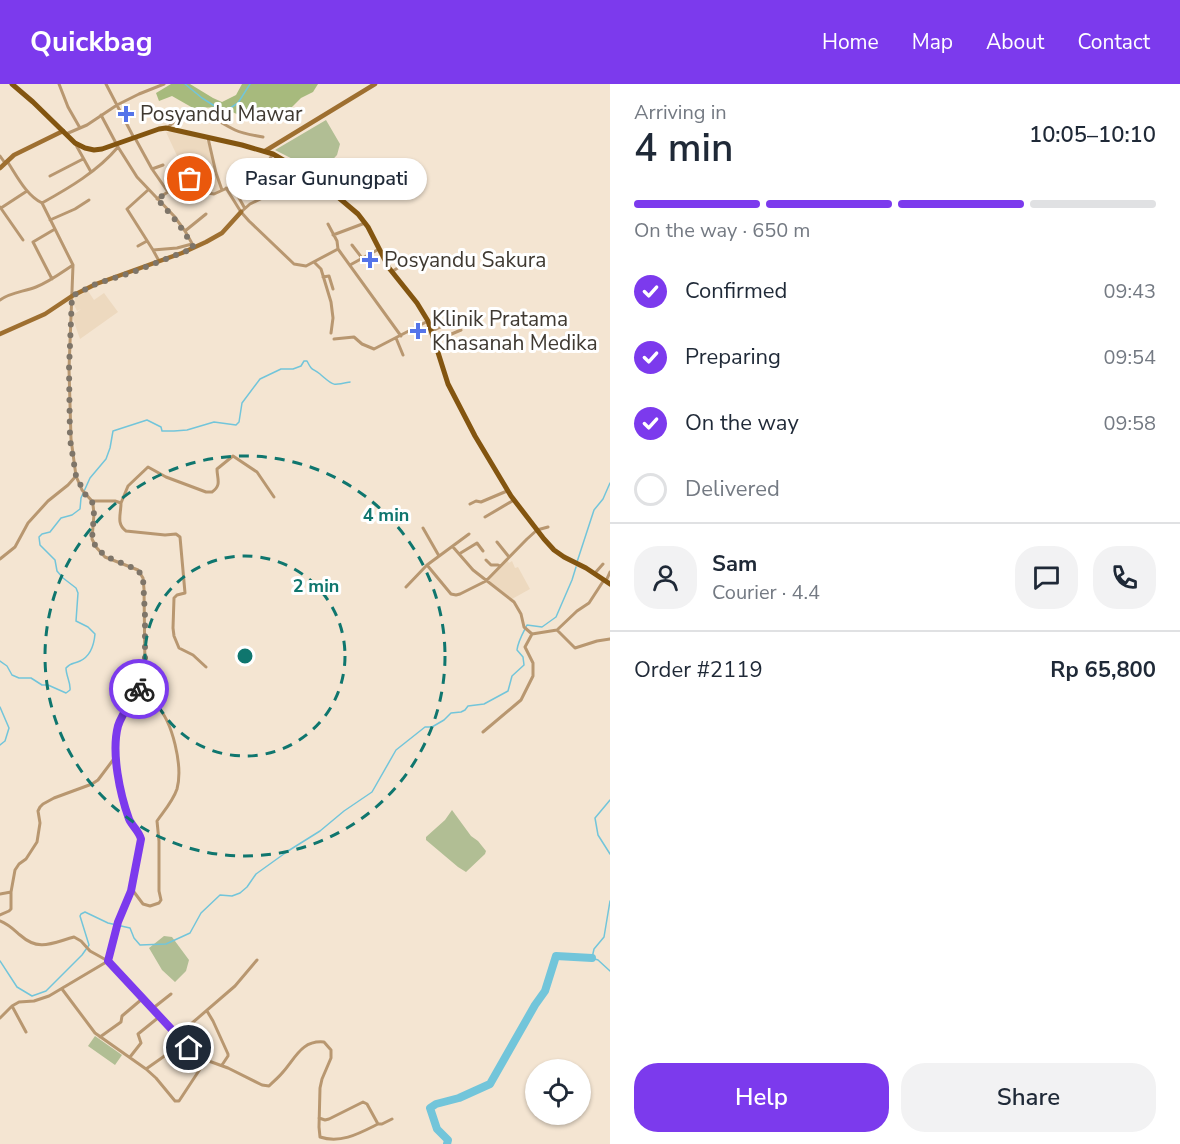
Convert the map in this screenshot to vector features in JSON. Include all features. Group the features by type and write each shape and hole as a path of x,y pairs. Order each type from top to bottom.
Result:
{"main road":[{"path":"12,84 75,143 94,150 117,146 166,128 265,151 319,182 354,211 365,223 391,272 417,303 428,321 448,384 507,490 554,550 606,582"}],"street":[{"path":"59,84 80,128"},
{"path":"106,84 152,169 168,192"},
{"path":"0,168 14,155 64,132 87,125 117,105 165,84"},
{"path":"265,151 375,84"},
{"path":"166,128 189,112 203,112 236,130 263,137"},
{"path":"101,115 137,177 174,216 193,246"},
{"path":"208,138 216,173 224,189 294,264 302,267 315,263 338,249"},
{"path":"75,143 91,172"},
{"path":"42,204 91,172 117,146"},
{"path":"157,199 188,179 207,193 213,194 254,176 273,154"},
{"path":"0,156 27,191 42,204 73,265 69,369 70,439 76,476 82,490 92,501 94,514 92,539 96,547 105,556 138,570 143,578 145,616 143,682 118,726 116,756 120,784 130,822 141,839 131,888 108,961 42,999 19,1002 0,1017"},
{"path":"50,176 83,159"},
{"path":"152,169 163,165"},
{"path":"0,334 45,314 72,296 96,284 182,253 222,233 243,210 265,196 291,184 302,171"},
{"path":"232,185 243,210"},
{"path":"148,190 127,209 159,261"},
{"path":"23,240 0,208 27,191"},
{"path":"50,220 89,201"},
{"path":"185,231 206,214"},
{"path":"333,235 365,223"},
{"path":"328,224 337,241 338,249 401,336"},
{"path":"52,279 33,241 55,229"},
{"path":"138,246 147,241"},
{"path":"352,245 362,258"},
{"path":"153,250 193,246"},
{"path":"350,265 379,249"},
{"path":"391,272 413,258"},
{"path":"315,263 321,268 333,312 331,333"},
{"path":"0,300 9,294 26,291 52,279 73,265"},
{"path":"323,278 329,276 333,289"},
{"path":"432,331 464,316 473,316"},
{"path":"334,339 354,337 374,350 428,321"},
{"path":"435,341 461,330"},
{"path":"396,338 403,355"},
{"path":"206,667 179,648 174,636 174,598 185,593 180,537 176,534 152,534 124,530 119,520 121,503 128,486 148,467 166,477 206,492 212,492 219,483 217,469 232,456 256,472 274,497"},
{"path":"0,559 15,547 27,523 76,476"},
{"path":"470,504 476,501 481,502 507,490"},
{"path":"92,501 113,500 121,503"},
{"path":"485,517 514,500"},
{"path":"427,565 453,595 460,594 486,581 537,530 548,526"},
{"path":"423,528 439,556"},
{"path":"406,587 427,565 469,534"},
{"path":"497,542 509,557"},
{"path":"459,554 477,543 483,551"},
{"path":"453,547 472,570 514,602 525,628 532,634 557,630 589,603 606,582 610,572"},
{"path":"486,560 490,565 500,566"},
{"path":"594,575 603,564"},
{"path":"557,630 575,648 610,639"},
{"path":"483,732 521,700 533,676 533,663 525,647 532,634"},
{"path":"131,888 143,904 150,906 159,903 158,821 176,790 179,772 167,720 155,704 136,694"},
{"path":"0,915 11,909 15,870 26,859 37,842 40,807 54,798 98,780 116,756"},
{"path":"0,894 11,892"},
{"path":"0,921 29,943 36,945 75,938 81,941 90,951 108,961 189,1048 206,1060 222,1065 262,1085 269,1086 282,1074 302,1047 324,1041 330,1047 331,1054 322,1079 319,1118 319,1135 322,1139 344,1141 392,1119"},
{"path":"177,1036 235,986 257,960"},
{"path":"62,989 86,1023 100,1037 146,1069 177,1102 206,1060"},
{"path":"152,1010 171,994"},
{"path":"100,1037 121,1022 122,1016 142,999"},
{"path":"12,1006 26,1032"},
{"path":"207,1011 228,1054 222,1065"},
{"path":"130,1057 141,1043 138,1034 159,1017"},
{"path":"146,1069 183,1043"},
{"path":"319,1118 329,1119 363,1102 367,1104 378,1124"}],"shaded area":[{"path":"166,132 204,138 210,145 214,174 222,190 214,194 208,192 189,176"},
{"path":"88,291 94,300 104,293 118,312 80,339 72,316 81,309 77,311 74,305 75,298"},
{"path":"506,558 509,563 512,561 515,568 518,567 530,589 512,599 486,579"}],"green space":[{"path":"171,84 190,84 222,102 236,95 242,84 318,84 313,92 301,98 281,118 269,121 248,119 221,107 193,108 172,96 159,101 156,93"},
{"path":"326,120 340,144 337,155 320,173 275,150"},
{"path":"452,810 471,836 486,851 466,872 426,840 426,837 445,820"},
{"path":"164,936 172,937 189,960 186,971 175,982 162,970 149,948"},
{"path":"95,1036 122,1055 115,1065 88,1046"}],"waterway":[{"path":"185,84 224,112 238,103 250,84"},
{"path":"0,661 7,666 12,675 19,678 31,678 42,685 48,685 66,693 70,690 66,668 84,659 91,650 95,634 88,627 76,621 78,593 76,588 57,571 55,560 40,545 39,537 50,532 61,518 72,515 80,509 81,498 90,478 106,459 113,431 147,420 161,427 162,431 187,430 214,422 236,425 239,422 242,403 260,379 281,369 301,366 304,361 307,361 312,369 331,383 350,382"},
{"path":"577,562 594,510 603,499 610,483"},
{"path":"0,961 17,987 32,996 46,991 89,945 80,916 85,912 108,923 130,928 140,945 166,944 190,933 201,913 220,895 232,896 240,893 256,874 320,831 372,792 396,750 425,727 432,727 451,713 461,712 468,706 484,704 508,691 512,676 524,665 523,657 517,650 527,625 542,627 556,617 576,567"},
{"path":"0,707 9,728 5,741 0,745"},
{"path":"610,800 595,818 598,835 610,854"},
{"path":"610,901 604,937 594,949 592,958 598,960 610,971"},
{"path":"447,1144 448,1140 437,1129 430,1108 490,1084 545,991 556,956 592,958"}],"way so far":[{"path":"139,689 145,671 143,578 138,570 99,552 92,539 94,510 92,501 82,490 76,476 70,439 69,369 72,296 96,284 194,248 174,216 157,199 190,179"}],"place":[{"name":"Posyandu Mawar","path":"126,114"},
{"name":"Pasar Gunungpati","path":"190,179"},
{"name":"Posyandu Sakura","path":"370,260"},
{"name":"Klinik Pratama Khasanah Medika","path":"418,331"}],"route":[{"path":"139,689 118,726 116,756 120,784 130,822 141,839 131,891 118,922 108,961 189,1048"}]}
